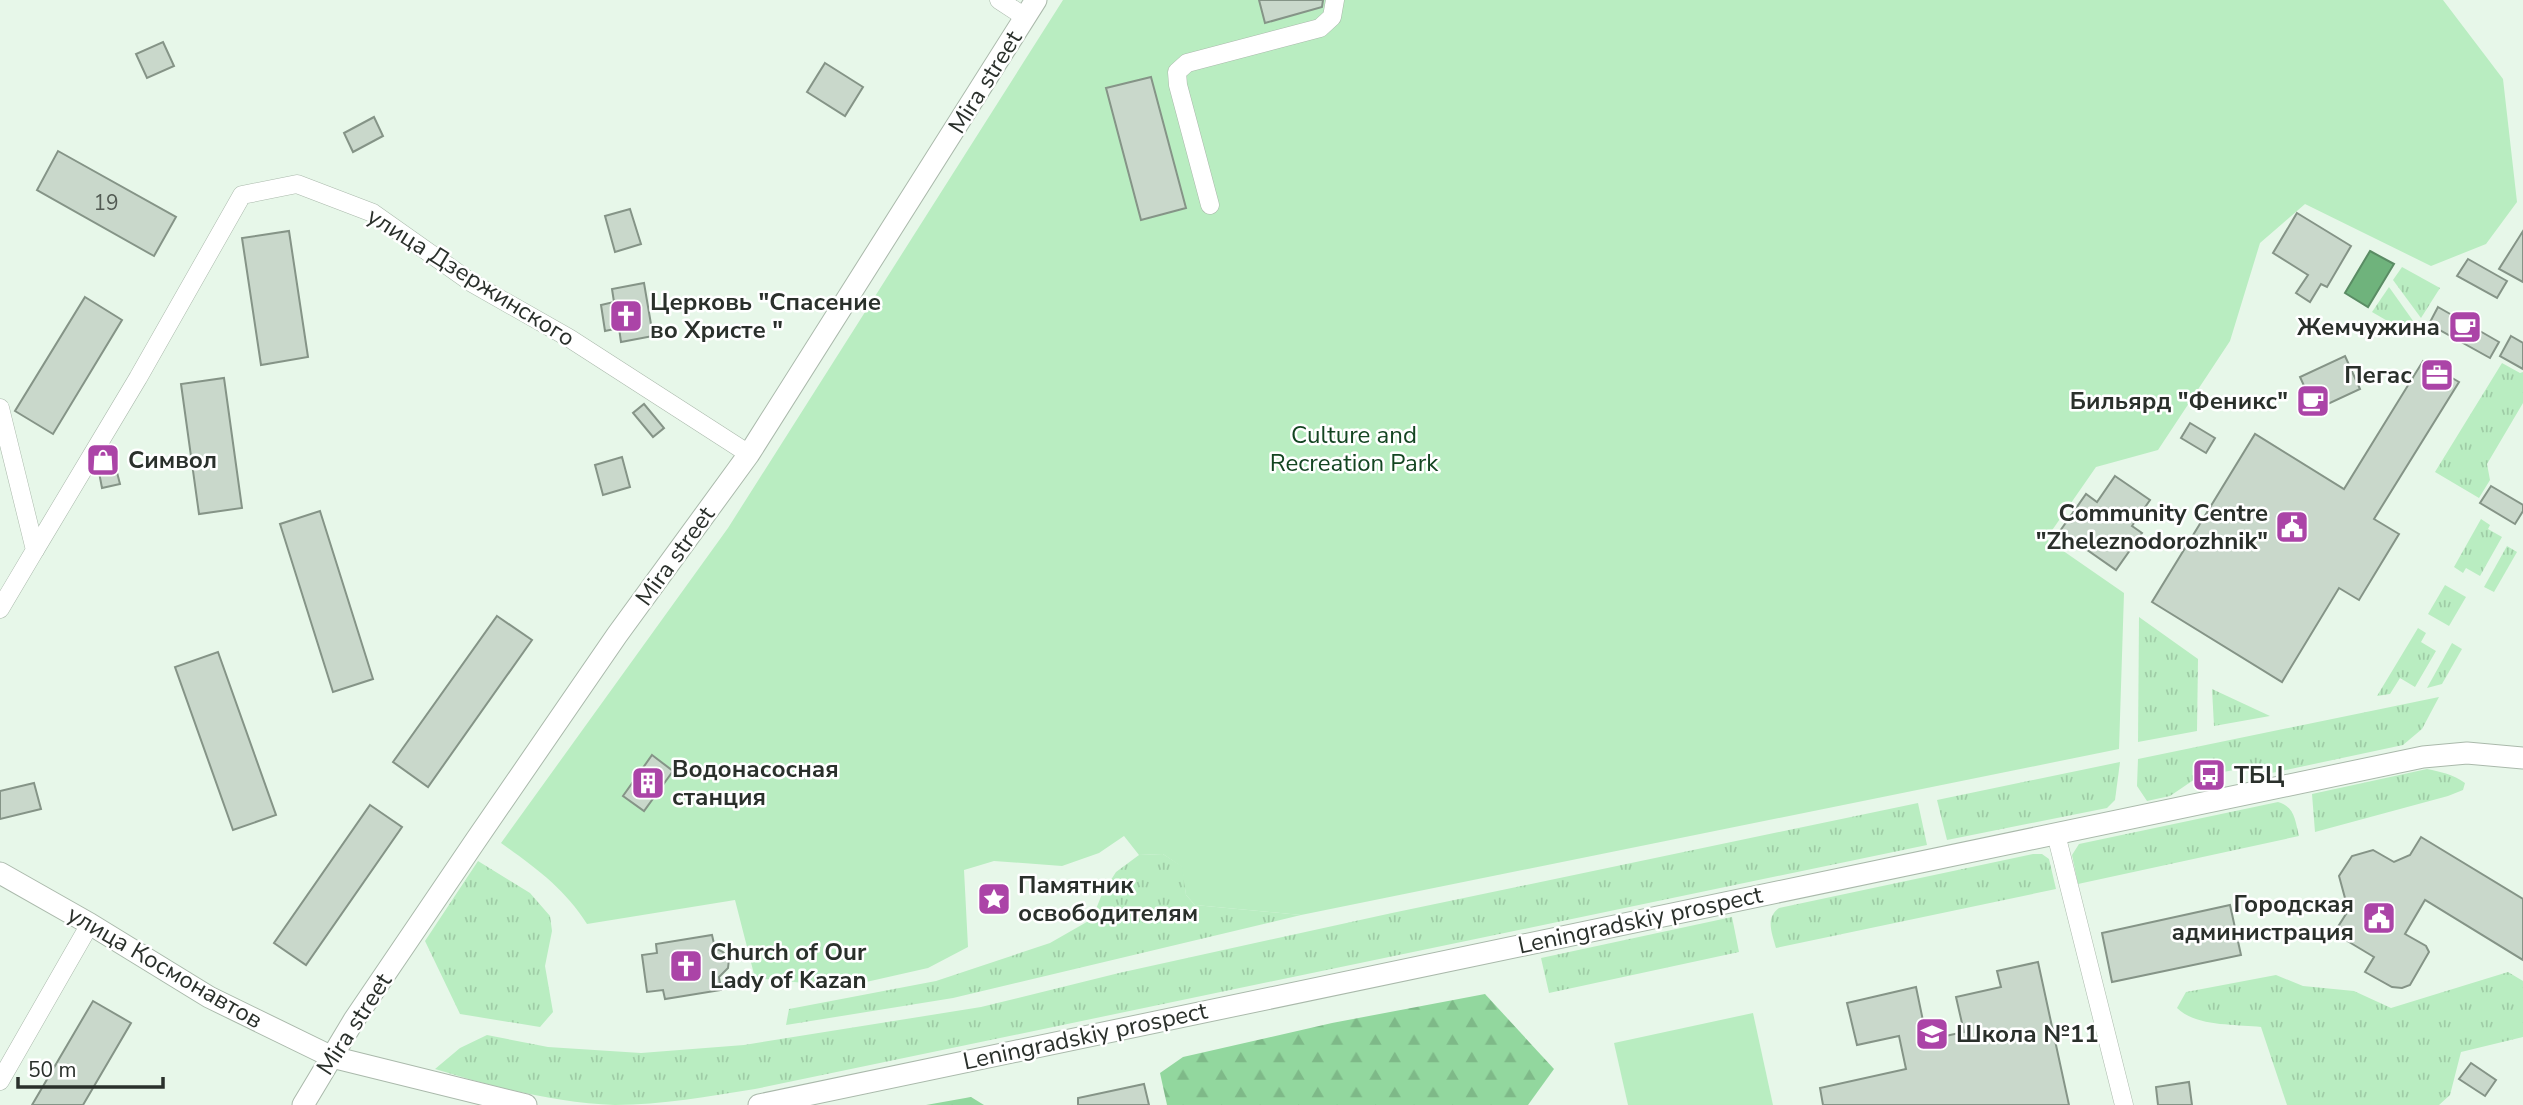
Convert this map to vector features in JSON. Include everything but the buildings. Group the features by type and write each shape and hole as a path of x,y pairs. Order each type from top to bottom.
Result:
{"street":[{"path":"999,0 1031,9"},
{"path":"1210,205 1178,85 1177,72 1187,63 1320,28 1332,17 1335,0"},
{"name":"Mira street","path":"303,1105 354,1020 583,685 749,454 1031,9"},
{"name":"улица Дзержинского","path":"0,609 138,378 242,194 297,184 373,213 472,283 569,338 749,454"},
{"path":"0,408 35,550"},
{"name":"Leningradskiy prospect","path":"759,1105 2423,757 2467,753 2523,758"},
{"path":"2056,834 2124,1105"},
{"name":"улица Космонавтов","path":"0,873 209,997 332,1058"},
{"path":"0,1081 90,924"},
{"path":"332,1058 526,1105"}],"green space":[{"name":"Culture and Recreation Park","path":"1063,0 2443,0 2503,79 2517,202 2486,244 2431,266 2305,204 2260,243 2230,341 2158,450 2096,467 2046,539 2124,593 2119,749 1301,915 1195,905 1186,895 1182,867 1163,854 1139,855 1124,836 1099,853 1062,866 994,861 964,870 968,947 928,968 844,987 755,978 735,900 587,924 559,889 501,843 728,528"},
{"path":"2402,267 2440,288 2421,318 2393,280"},
{"path":"2389,287 2416,325 2410,334 2372,312"},
{"path":"2502,363 2520,373 2523,372 2523,403 2487,464 2490,480 2479,498 2435,472"},
{"path":"2481,519 2490,525 2488,529 2502,537 2480,576 2466,568 2463,573 2454,567"},
{"path":"2507,546 2517,552 2494,592 2484,587"},
{"path":"2445,585 2466,597 2449,626 2428,614"},
{"path":"2139,617 2198,659 2197,731 2138,742"},
{"path":"2418,628 2426,633 2421,642 2436,651 2415,687 2400,678 2390,694 2377,696"},
{"path":"2452,643 2462,649 2442,684 2427,688"},
{"path":"2212,689 2270,716 2214,726"},
{"path":"2439,697 2422,729 2403,745 2267,774 2244,768 2198,777 2170,796 2147,801 2137,786 2138,759"},
{"path":"2120,762 2115,800 2107,808 1947,840 1937,800"},
{"path":"2427,769 2460,780 2465,783 2463,790 2315,832 2312,794"},
{"path":"2278,802 2291,811 2299,836 2078,884 2072,855 2079,844"},
{"path":"1918,803 1927,845 755,1089 685,1100 592,1104 524,1093 435,1069 460,1048 487,1035 548,1047 641,1053 744,1045 981,1007 1119,973 1392,913"},
{"path":"1163,854 1183,867 1186,895 1195,905 1301,915 953,998 786,1025 789,1009 936,981 1050,943 1092,919 1102,894 1116,872 1139,855"},
{"path":"2042,854 2049,859 2056,889 1776,948 1771,921 1779,908"},
{"path":"478,861 530,893 550,916 552,931 545,966 553,1012 540,1027 460,1014 425,941"},
{"path":"1732,917 1739,952 1549,993 1541,958"},
{"path":"2508,972 2523,981 2523,1037 2461,1052 2450,1095 2439,1105 2287,1105 2261,1027 2205,1022 2177,1008 2186,992 2276,975 2303,986 2354,991 2391,1008"},
{"path":"1485,994 1554,1069 1528,1105 1167,1105 1160,1073 1183,1057 1332,1023"},
{"path":"1753,1013 1773,1105 1628,1105 1614,1043"},
{"path":"971,1097 984,1105 926,1105"}],"shaded area":[{"path":"2370,251 2394,264 2368,307 2345,293"}],"place":[{"name":"Церковь \"Спасение во Христе \"","path":"626,316"},
{"name":"Жемчужина","path":"2465,327"},
{"name":"Пегас","path":"2437,375"},
{"name":"Бильярд \"Феникс\"","path":"2313,401"},
{"name":"Символ","path":"103,460"},
{"name":"Сommunity Сentre \"Zheleznodorozhnik\"","path":"2292,527"},
{"name":"ТБЦ","path":"2209,775"},
{"name":"Водонасосная станция","path":"648,783"},
{"name":"Памятник освободителям","path":"994,899"},
{"name":"Городская администрация","path":"2379,918"},
{"name":"Church of Our Lady of Kazan","path":"686,966"},
{"name":"Школа №11","path":"1932,1034"}]}
